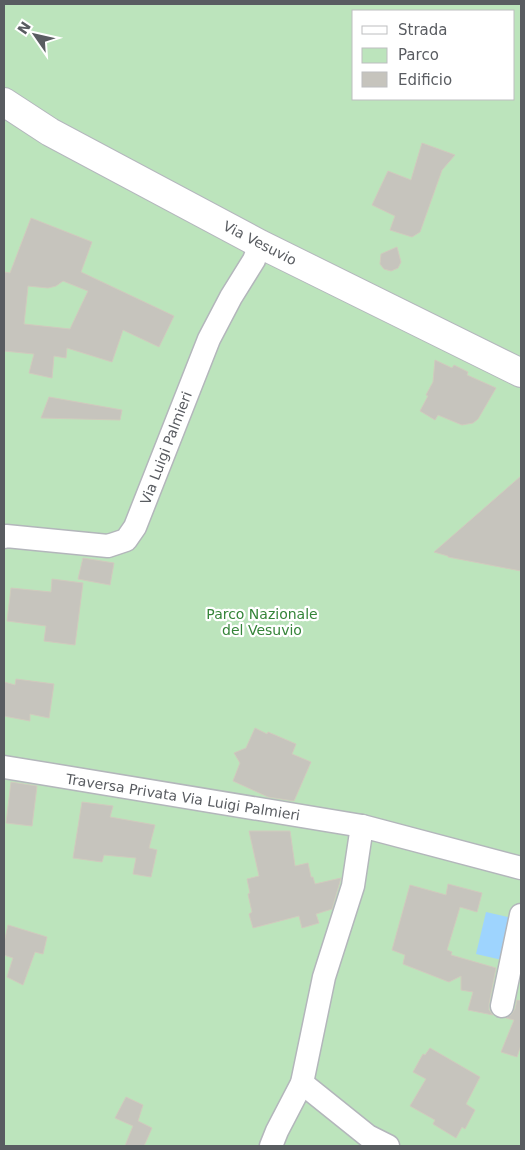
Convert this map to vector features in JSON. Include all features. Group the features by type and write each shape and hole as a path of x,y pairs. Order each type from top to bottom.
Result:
{"street":[{"name":"Via Vesuvio","path":"4,102 50,132 260,244 521,373"},
{"name":"Via Luigi Palmieri","path":"4,537 108,546 126,540 135,528 209,339 231,297 254,260 260,244"},
{"name":"Traversa Privata Via Luigi Palmieri","path":"4,767 362,826 521,868"},
{"path":"271,1146 302,1082 324,977 352,886 362,826"},
{"path":"502,1006 521,915"},
{"path":"302,1082 368,1136 388,1146"}],"green space":[{"name":"Parco Nazionale del Vesuvio","path":"4,4 521,4 521,1146 4,1146"}],"water":[{"path":"486,912 512,918 502,960 476,954"}],"building":[{"path":"422,143 455,155 442,170 420,232 412,237 390,230 395,216 372,205 388,171 411,180"},
{"path":"31,218 92,242 81,272 174,316 159,347 123,330 112,362 67,348 66,358 54,356 52,378 29,373 34,354 4,351 4,272 10,273","holes":["63,281 88,291 70,329 24,324 28,286 48,288 56,286"]},
{"path":"397,247 401,262 398,268 391,271 384,269 380,264 381,254"},
{"path":"435,360 452,368 454,365 468,372 467,375 496,388 478,419 473,423 462,425 438,415 435,420 420,411 433,382"},
{"path":"49,397 122,410 120,420 41,418"},
{"path":"521,476 521,571 448,557 434,552"},
{"path":"83,558 114,563 110,585 78,579"},
{"path":"52,579 83,583 75,645 44,641 46,626 7,621 11,588 51,592"},
{"path":"16,679 54,684 49,718 30,714 30,721 4,716 4,682 15,685"},
{"path":"255,728 296,744 292,754 311,762 294,801 268,797 233,781 240,763 234,753 246,748"},
{"path":"11,782 37,786 32,826 6,823"},
{"path":"82,802 113,806 110,817 155,825 149,848 157,850 151,877 133,874 136,858 104,855 102,862 73,858"},
{"path":"249,831 290,831 295,866 308,863 311,877 313,877 315,884 341,878 332,909 316,914 319,923 302,928 299,916 253,928 249,914 252,912 247,879 259,876"},
{"path":"448,884 482,893 477,912 460,907 447,950 452,952 451,955 496,968 489,1004 489,1010 493,1015 468,1010 473,992 461,990 461,976 449,982 403,964 405,955 392,950 410,885 446,895"},
{"path":"8,925 47,937 43,954 35,952 23,985 7,977 13,958 4,955 4,943"},
{"path":"517,1000 521,1001 521,1045 517,1057 501,1052 514,1020 506,1018 512,1014"},
{"path":"430,1048 480,1077 466,1104 475,1110 465,1129 462,1127 456,1138 433,1124 435,1120 410,1106 426,1079 413,1072 423,1054 425,1055"},
{"path":"126,1097 143,1105 138,1121 152,1128 144,1146 125,1146 133,1126 115,1118"}]}
